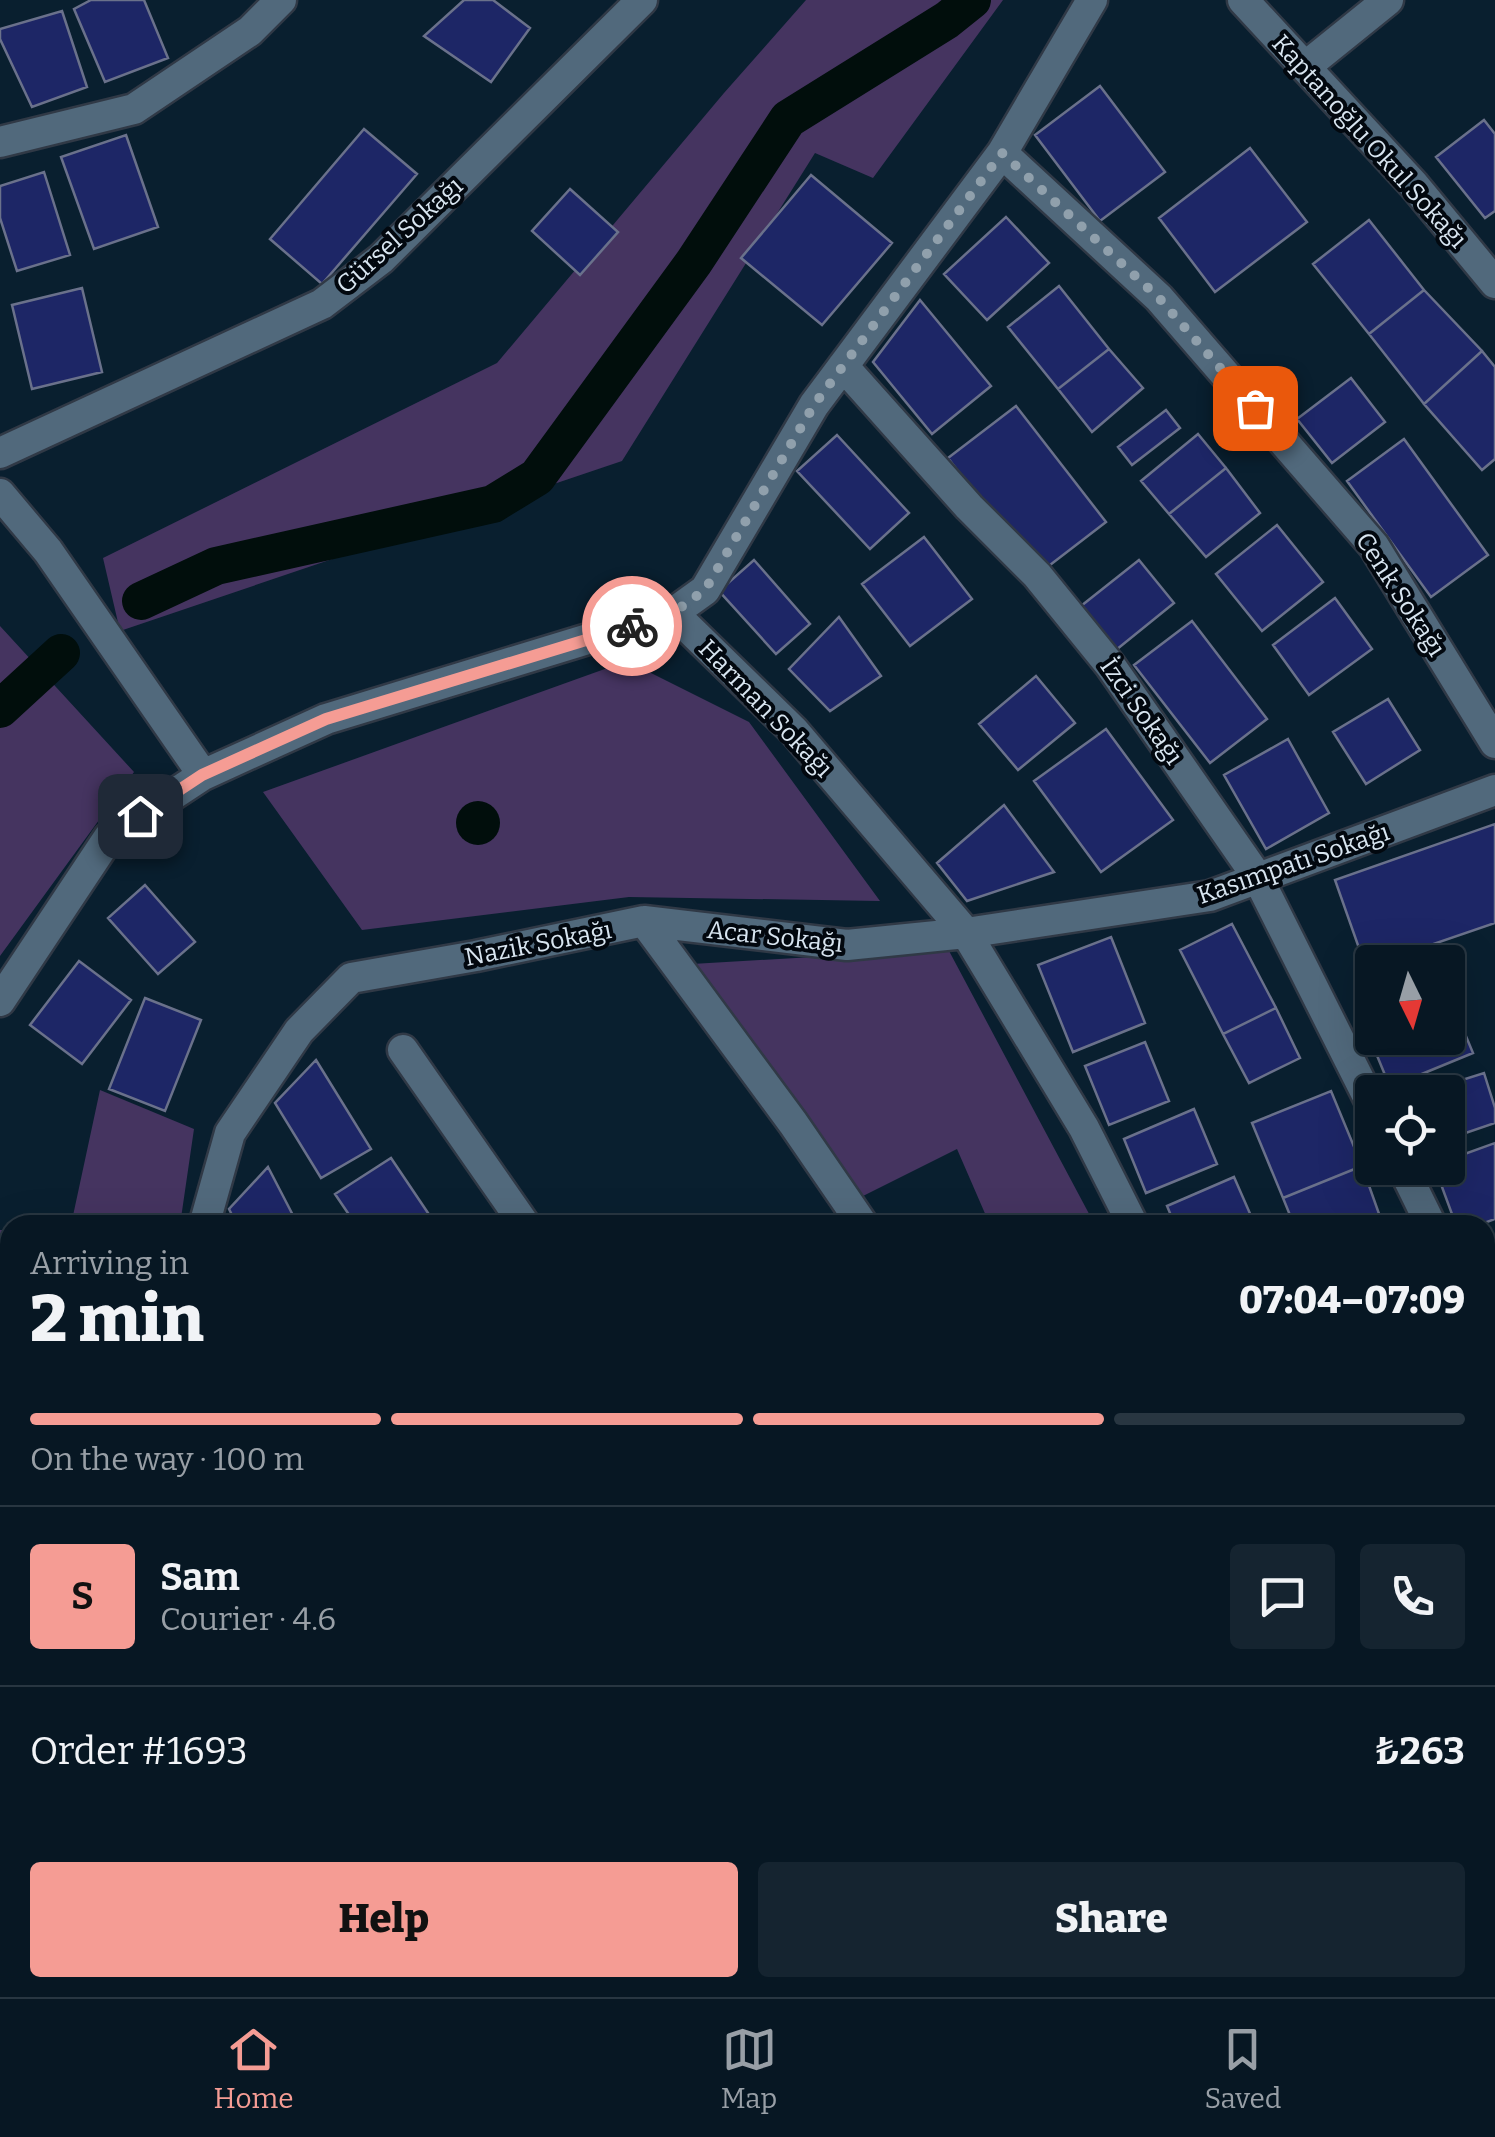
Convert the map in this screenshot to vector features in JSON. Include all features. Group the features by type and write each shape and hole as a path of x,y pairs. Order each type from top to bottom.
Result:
{"street":[{"path":"0,142 134,109 250,31 281,0"},
{"name":"Gürsel Sokağı","path":"0,453 322,304 381,259 642,0"},
{"path":"0,1001 110,837 202,775 326,719 673,613 705,590 814,405 1002,153 1092,0"},
{"name":"Kaptanoğlu Okul Sokağı","path":"1244,0 1414,185 1495,282"},
{"path":"1305,67 1388,0"},
{"name":"Cenk Sokağı","path":"1002,153 1159,298 1374,546 1495,743"},
{"name":"İzci Sokağı","path":"844,366 969,507 1037,575 1110,665 1258,878 1357,1075"},
{"path":"0,494 48,551 202,775"},
{"name":"Harman Sokağı","path":"673,613 794,731 966,933 1084,1128 1128,1215"},
{"name":"Kasımpatı Sokağı","path":"966,933 1210,896 1495,790"},
{"name":"Acar Sokağı","path":"644,921 847,946 966,933"},
{"name":"Nazik Sokağı","path":"207,1215 230,1133 299,1030 351,978 644,921 856,1215"},
{"path":"403,1050 519,1215"},
{"path":"1411,1185 1426,1215"}],"shaded area":[{"path":"806,0 1003,0 873,178 815,153 622,461 120,631 103,558 497,363"},
{"path":"0,626 134,772 0,956"},
{"path":"627,661 749,722 880,901 629,897 362,930 263,792"},
{"path":"478,801 493,808 500,823 493,838 478,845 463,838 456,823 463,808"},
{"path":"948,949 1090,1215 986,1215 957,1149 863,1196 692,964"},
{"path":"100,1090 194,1129 181,1215 73,1215"}],"building":[{"path":"91,0 144,0 168,58 105,82 74,9"},
{"path":"464,0 493,0 530,28 491,82 424,36"},
{"path":"62,11 87,87 32,107 0,39 0,29"},
{"path":"1100,86 1165,172 1100,221 1035,135"},
{"path":"1484,120 1495,134 1495,211 1485,218 1436,157"},
{"path":"364,129 417,174 322,284 270,239"},
{"path":"126,135 158,227 94,249 61,157"},
{"path":"1250,148 1307,222 1215,292 1159,218"},
{"path":"44,172 70,255 17,271 0,218 0,186"},
{"path":"811,175 892,243 822,325 741,258"},
{"path":"570,189 618,232 580,275 532,231"},
{"path":"1006,217 1049,263 987,320 944,274"},
{"path":"1369,220 1424,290 1369,334 1313,264"},
{"path":"1059,286 1109,349 1058,389 1008,327"},
{"path":"82,288 102,372 32,389 12,305"},
{"path":"1424,290 1482,351 1424,404 1369,334"},
{"path":"920,300 991,386 932,434 873,362"},
{"path":"1109,349 1143,388 1092,432 1058,389"},
{"path":"1482,351 1495,367 1495,459 1482,470 1424,404"},
{"path":"1351,378 1385,422 1332,463 1297,419"},
{"path":"1016,406 1106,522 1037,575 948,458"},
{"path":"1166,410 1180,428 1132,465 1118,447"},
{"path":"1198,434 1226,468 1169,514 1141,481"},
{"path":"837,435 909,513 870,549 797,471"},
{"path":"1404,439 1488,555 1431,597 1347,481"},
{"path":"1226,468 1260,513 1206,557 1169,514"},
{"path":"1277,525 1323,582 1262,631 1216,574"},
{"path":"924,537 972,599 910,646 862,584"},
{"path":"754,560 810,624 776,654 719,591"},
{"path":"1139,560 1174,603 1116,650 1081,606"},
{"path":"1335,598 1372,649 1309,695 1273,645"},
{"path":"839,617 881,676 830,711 789,669"},
{"path":"1192,621 1267,719 1210,763 1134,665"},
{"path":"1036,676 1075,723 1018,770 979,724"},
{"path":"1388,699 1420,750 1366,784 1333,732"},
{"path":"1106,729 1173,820 1101,872 1034,781"},
{"path":"1288,739 1329,813 1266,849 1224,775"},
{"path":"1004,805 1054,872 967,901 937,863"},
{"path":"1495,824 1495,923 1431,945 1358,945 1335,880"},
{"path":"145,885 195,942 158,974 108,918"},
{"path":"1232,924 1276,1008 1223,1034 1180,950"},
{"path":"1111,937 1145,1023 1073,1052 1038,965"},
{"path":"79,961 131,1000 82,1064 30,1025"},
{"path":"145,998 201,1020 165,1111 109,1089"},
{"path":"1276,1008 1300,1058 1249,1083 1223,1034"},
{"path":"1465,1034 1473,1053 1419,1075 1385,1075 1377,1055 1465,1055"},
{"path":"1145,1042 1169,1101 1109,1125 1085,1066"},
{"path":"316,1060 371,1149 321,1178 275,1103"},
{"path":"1484,1073 1495,1108 1495,1123 1465,1133 1465,1079"},
{"path":"1331,1091 1355,1149 1355,1169 1283,1198 1252,1123"},
{"path":"1194,1109 1217,1164 1146,1193 1124,1139"},
{"path":"1495,1143 1495,1215 1452,1215 1441,1185 1465,1185 1465,1154"},
{"path":"391,1158 429,1215 349,1215 335,1194"},
{"path":"268,1167 293,1215 232,1215 229,1209"},
{"path":"1355,1169 1355,1185 1369,1185 1379,1215 1290,1215 1283,1198"},
{"path":"1234,1177 1251,1215 1171,1215 1167,1206"}],"waterway":[{"path":"141,601 216,566 493,504 537,477 694,262 788,119 947,20 972,0"},
{"path":"0,709 61,653"}],"way so far":[{"path":"632,626 673,613 705,590 814,405 1002,153 1159,298 1255,408"}],"route":[{"path":"140,816 202,775 326,719 632,626"}]}
